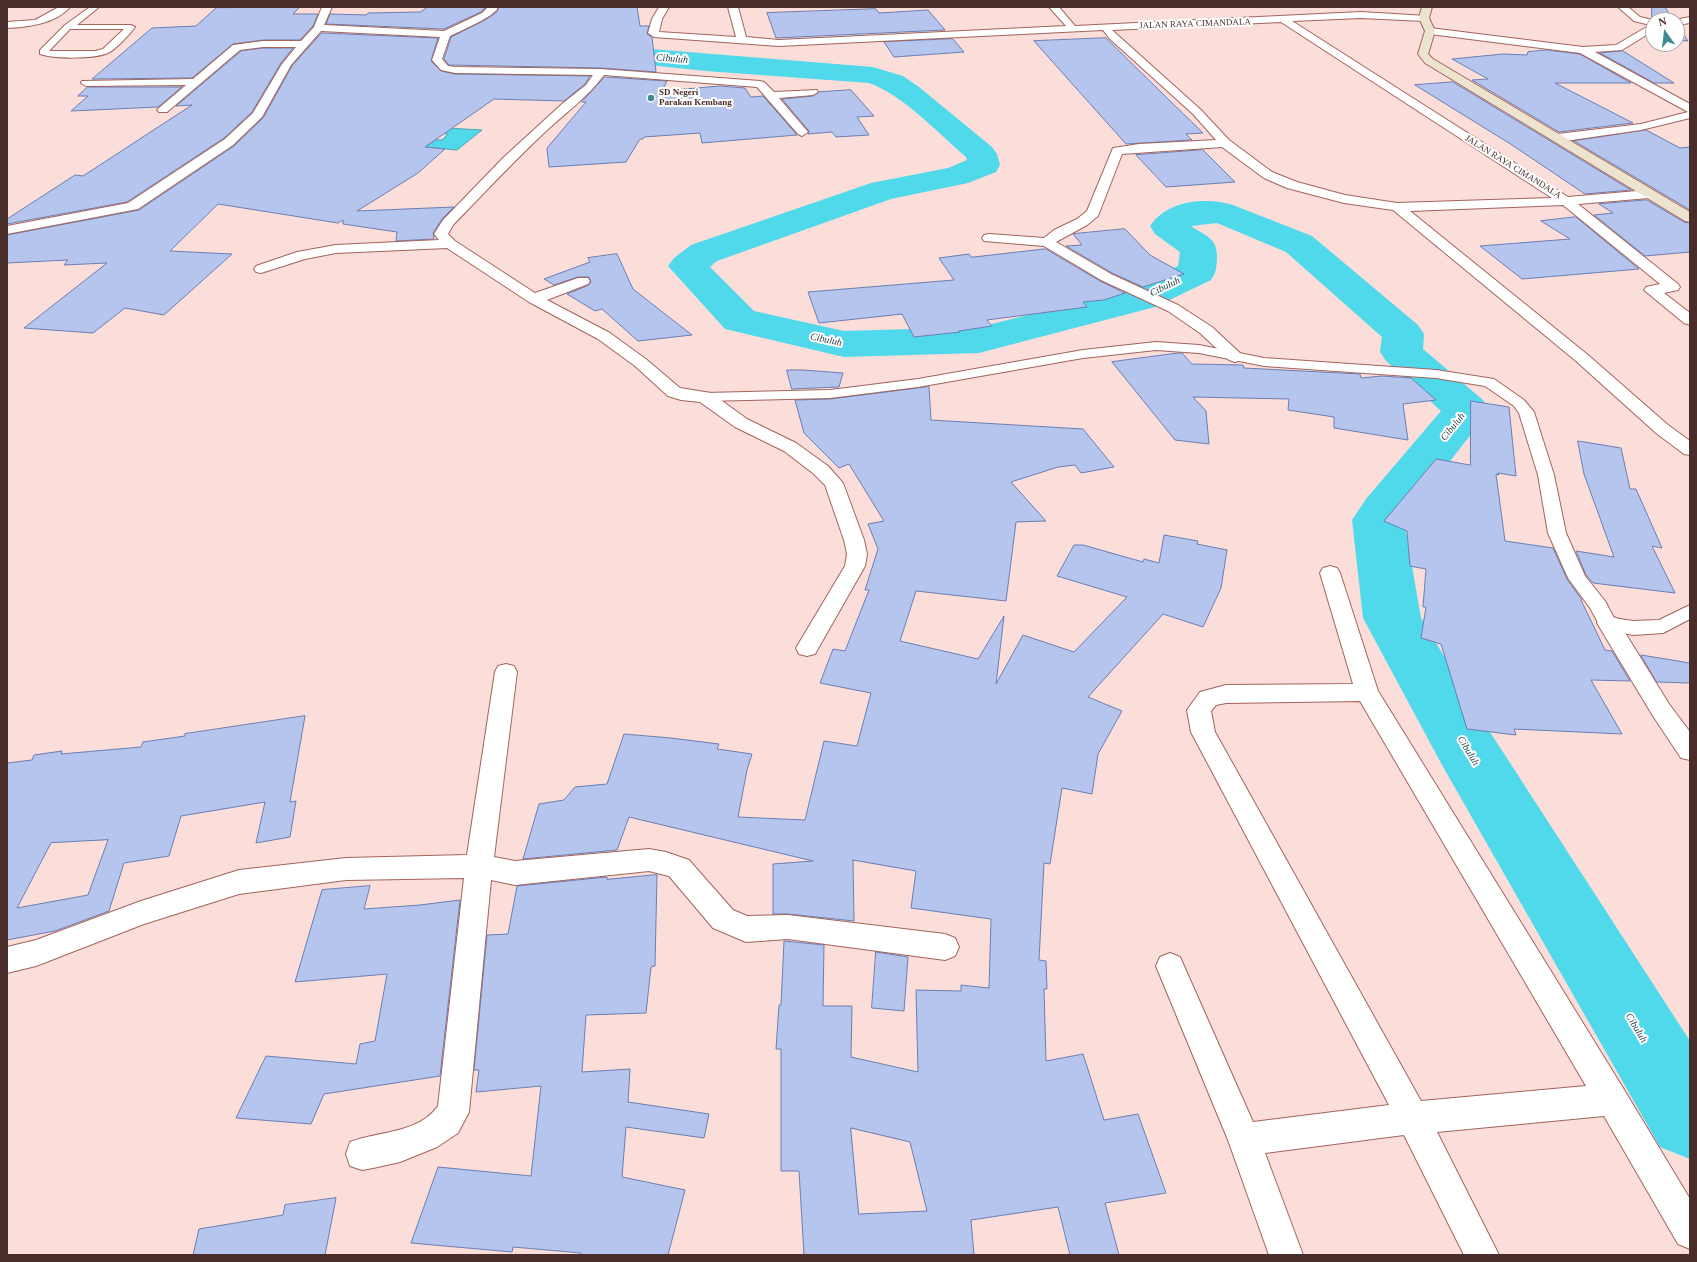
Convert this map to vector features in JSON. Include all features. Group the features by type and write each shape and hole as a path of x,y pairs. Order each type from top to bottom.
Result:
{"street":[{"path":"7,25 33,24 44,21 65,7"},
{"path":"7,230 133,206 229,142 258,115 287,64 318,28 327,7"},
{"path":"318,28 446,34 485,15 494,8 493,7"},
{"name":"JALAN RAYA CIMANDALA","path":"664,7 657,18 653,33 657,35 779,42 858,40 1426,13"},
{"path":"733,7 742,40"},
{"path":"1054,7 1073,29"},
{"path":"1292,7 1310,18"},
{"path":"1401,7 1426,13 1430,31 1423,54 1429,61 1690,218"},
{"path":"1623,7 1637,19 1645,21"},
{"name":"JALAN RAYA CIMANDALA","path":"1284,20 1566,201 1673,287"},
{"path":"931,24 934,36"},
{"path":"1105,28 1197,112 1225,143 1268,175 1292,185 1344,199 1397,207 1566,201 1649,194"},
{"path":"851,30 858,40"},
{"path":"1430,31 1583,50 1618,48 1645,32"},
{"path":"446,34 437,60 444,68 455,70 601,72 760,84 802,132"},
{"path":"163,110 237,47 263,44 304,44"},
{"path":"1583,50 1690,109"},
{"path":"601,72 590,87 566,106 507,161 448,223 442,234 450,244 534,299 604,336 641,363 674,392 681,395 705,397 741,423 790,447 822,470 834,483 854,540 857,554 855,566 807,648"},
{"path":"86,83 196,82"},
{"path":"771,95 813,92"},
{"path":"1558,138 1641,127 1690,115"},
{"path":"1047,242 1059,233 1082,222 1093,212 1117,151 1139,148 1225,143"},
{"path":"1397,207 1582,358 1662,429 1690,450"},
{"path":"989,238 1047,242 1106,277 1173,308 1206,330 1235,357"},
{"path":"261,269 302,255 336,249 450,244"},
{"path":"534,299 583,281"},
{"path":"1690,287 1673,287 1651,290 1690,320"},
{"path":"1330,573 1367,692 1612,1099 1690,1232"},
{"path":"1608,623 1661,710 1690,751"},
{"path":"362,1154 395,1148 421,1138 447,1122 453,1112 479,866 506,672"},
{"path":"1367,692 1226,694 1208,698 1199,710 1203,732 1413,1118 1482,1255"},
{"path":"7,960 36,953 141,913 239,882 346,868 479,866 514,873 649,860 666,863 679,868 723,919 746,928 788,927 945,947"},
{"path":"1170,966 1244,1139 1286,1255"},
{"path":"1244,1139 1413,1118 1612,1099"}],"lane":[{"path":"68,27 131,27 106,51 95,54 48,54 43,52 68,27 95,7"},
{"path":"104,41 119,40"},
{"path":"53,43 67,42"},
{"path":"705,397 830,394 918,383 1083,354 1141,347 1172,346 1215,352 1264,362 1406,371 1489,382 1519,404 1526,412 1546,475 1557,533 1577,578 1598,605 1608,623 1633,628 1664,626 1690,611"}],"water":[{"path":"446,128 482,130 457,150 414,146 422,139 442,140 448,134 438,133"}],"building":[{"path":"300,7 293,14 318,14 313,26 300,40 263,40 233,44 192,78 92,79 152,28 196,26 216,8"},
{"path":"428,7 486,7 481,12 444,29 326,24 330,14 366,15 368,13 420,12"},
{"path":"499,7 637,7 640,26 649,26 647,34 652,37 656,72 601,68 449,65 444,59 451,37 485,20 497,12"},
{"path":"1652,7 1665,7 1668,12 1652,12"},
{"path":"876,9 879,13 928,10 945,30 776,38 767,13"},
{"path":"322,33 438,38 431,61 441,71 455,74 590,76 585,84 564,101 494,99 425,147 445,149 418,173 357,211 454,207 442,219 433,233 433,239 396,241 397,232 343,224 343,220 338,223 218,204 170,251 232,254 164,315 125,308 93,333 24,328 107,263 64,265 68,260 7,263 7,235 139,210 234,146 263,118 292,66"},
{"path":"1106,38 1203,133 1186,134 1192,140 1126,144 1034,41"},
{"path":"953,39 964,52 894,57 884,42"},
{"path":"263,48 293,48 281,63 252,112 224,138 127,202 7,224 7,219 75,175 83,176 192,105 176,106 241,51"},
{"path":"1547,50 1580,54 1631,83 1555,83 1633,123 1559,132 1472,80 1488,79 1452,59 1503,54 1527,55 1528,52"},
{"path":"1623,51 1674,83 1654,83 1600,53"},
{"path":"605,77 667,81 662,91 720,86 745,88 751,97 763,96 797,135 702,143 700,133 644,137 643,139 640,139 626,162 549,167 547,148 586,102 582,102"},
{"path":"1453,82 1631,190 1585,194 1509,143 1415,85"},
{"path":"88,87 182,87 158,107 71,111 88,96 78,96"},
{"path":"851,90 874,116 857,117 869,135 836,137 832,132 808,134 809,131 782,99 813,96 819,92"},
{"path":"1646,130 1680,148 1690,147 1690,210 1574,141"},
{"path":"1203,150 1235,182 1166,187 1136,155"},
{"path":"1647,200 1684,222 1690,223 1690,252 1645,256 1594,215 1613,213 1599,204"},
{"path":"1576,217 1639,269 1522,279 1480,246 1570,239 1541,221"},
{"path":"1125,229 1150,255 1184,274 1143,287 1112,273 1066,246 1082,245 1073,234"},
{"path":"1046,249 1100,281 1125,293 1104,300 1083,302 1087,307 987,320 992,326 959,331 960,332 914,337 902,314 819,323 808,292 954,280 939,258 969,254 971,257"},
{"path":"617,254 633,289 692,335 638,341 602,309 595,311 567,294 589,285 591,282 589,277 578,277 554,285 544,279 590,262 588,258"},
{"path":"1182,353 1192,364 1243,365 1244,368 1360,374 1361,378 1382,376 1411,378 1436,400 1403,404 1408,440 1334,428 1334,417 1288,410 1289,399 1193,397 1206,411 1209,444 1175,440 1112,362"},
{"path":"787,370 843,373 839,387 792,389"},
{"path":"929,387 931,420 1083,429 1114,467 1081,473 1075,465 1058,467 1011,482 1046,521 1016,522 1006,601 916,591 900,641 978,659 1004,616 996,684 1023,635 1074,652 1127,597 1057,576 1074,545 1083,545 1143,562 1144,559 1159,563 1164,535 1198,541 1197,544 1227,550 1221,588 1203,627 1163,614 1088,697 1122,711 1098,754 1092,794 1062,788 1050,864 1044,863 1039,960 1046,961 1047,989 1044,989 1046,1061 1083,1054 1104,1120 1138,1114 1166,1193 1105,1203 1119,1255 1070,1255 1058,1207 971,1220 974,1255 804,1255 799,1171 781,1171 781,1049 776,1049 779,1005 781,1005 784,941 824,945 823,1006 852,1006 851,1057 918,1072 916,990 961,991 961,985 989,988 991,919 911,908 916,871 853,860 854,921 788,914 773,914 773,864 813,861 629,817 617,850 523,859 539,804 564,800 575,787 607,784 624,734 719,744 717,749 752,754 747,770 738,817 805,820 824,741 857,746 871,693 820,683 833,649 845,651 869,590 865,590 878,549 868,524 884,521 849,464 839,468 804,433 795,400 830,399","holes":["851,1128 910,1142 927,1211 859,1214"]},
{"path":"1471,401 1509,407 1516,476 1496,474 1505,541 1553,548 1567,579 1582,600 1605,650 1612,651 1630,681 1591,680 1622,734 1514,729 1516,735 1467,729 1441,644 1421,638 1426,607 1423,607 1426,569 1410,566 1407,531 1384,521 1436,459 1470,465"},
{"path":"1578,441 1621,448 1630,489 1636,489 1662,548 1652,546 1675,593 1593,583 1586,575 1576,551 1614,557 1584,474"},
{"path":"1641,655 1690,663 1690,683 1657,682"},
{"path":"305,716 290,802 296,801 290,837 256,843 265,802 181,816 169,856 124,863 109,911 55,931 7,940 7,763 32,760 34,755 62,751 61,754 141,747 143,742 185,736 185,734","holes":["108,840 88,895 17,908 51,843"]},
{"path":"657,875 655,966 651,967 646,1013 586,1015 582,1072 630,1069 628,1102 709,1114 704,1138 626,1127 622,1177 685,1190 668,1255 580,1255 581,1253 513,1247 512,1252 411,1243 438,1167 531,1176 541,1086 476,1092 479,1070 474,1070 487,935 508,934 517,886 607,877 607,879"},
{"path":"370,886 364,909 420,905 460,900 440,1076 324,1094 311,1124 236,1118 266,1056 356,1064 360,1044 375,1041 387,974 295,982 322,890"},
{"path":"876,952 908,957 904,1011 872,1008"},
{"path":"336,1198 325,1255 193,1255 199,1229 283,1215 285,1205"}],"waterway":[{"name":"Cibuluh","path":"577,7 570,10 571,18 603,44 649,57 706,63 873,75 893,82 909,93 981,154 984,165 956,176 883,190 704,253 687,266 740,320 844,344 979,340 1141,299 1197,272 1199,248 1168,226 1184,214 1221,212 1299,244 1403,334 1401,352 1467,410 1384,510 1378,520 1392,618 1465,747 1690,1117"}],"place":[{"name":"SD Negeri Parakan Kembang","path":"651,98"}]}
